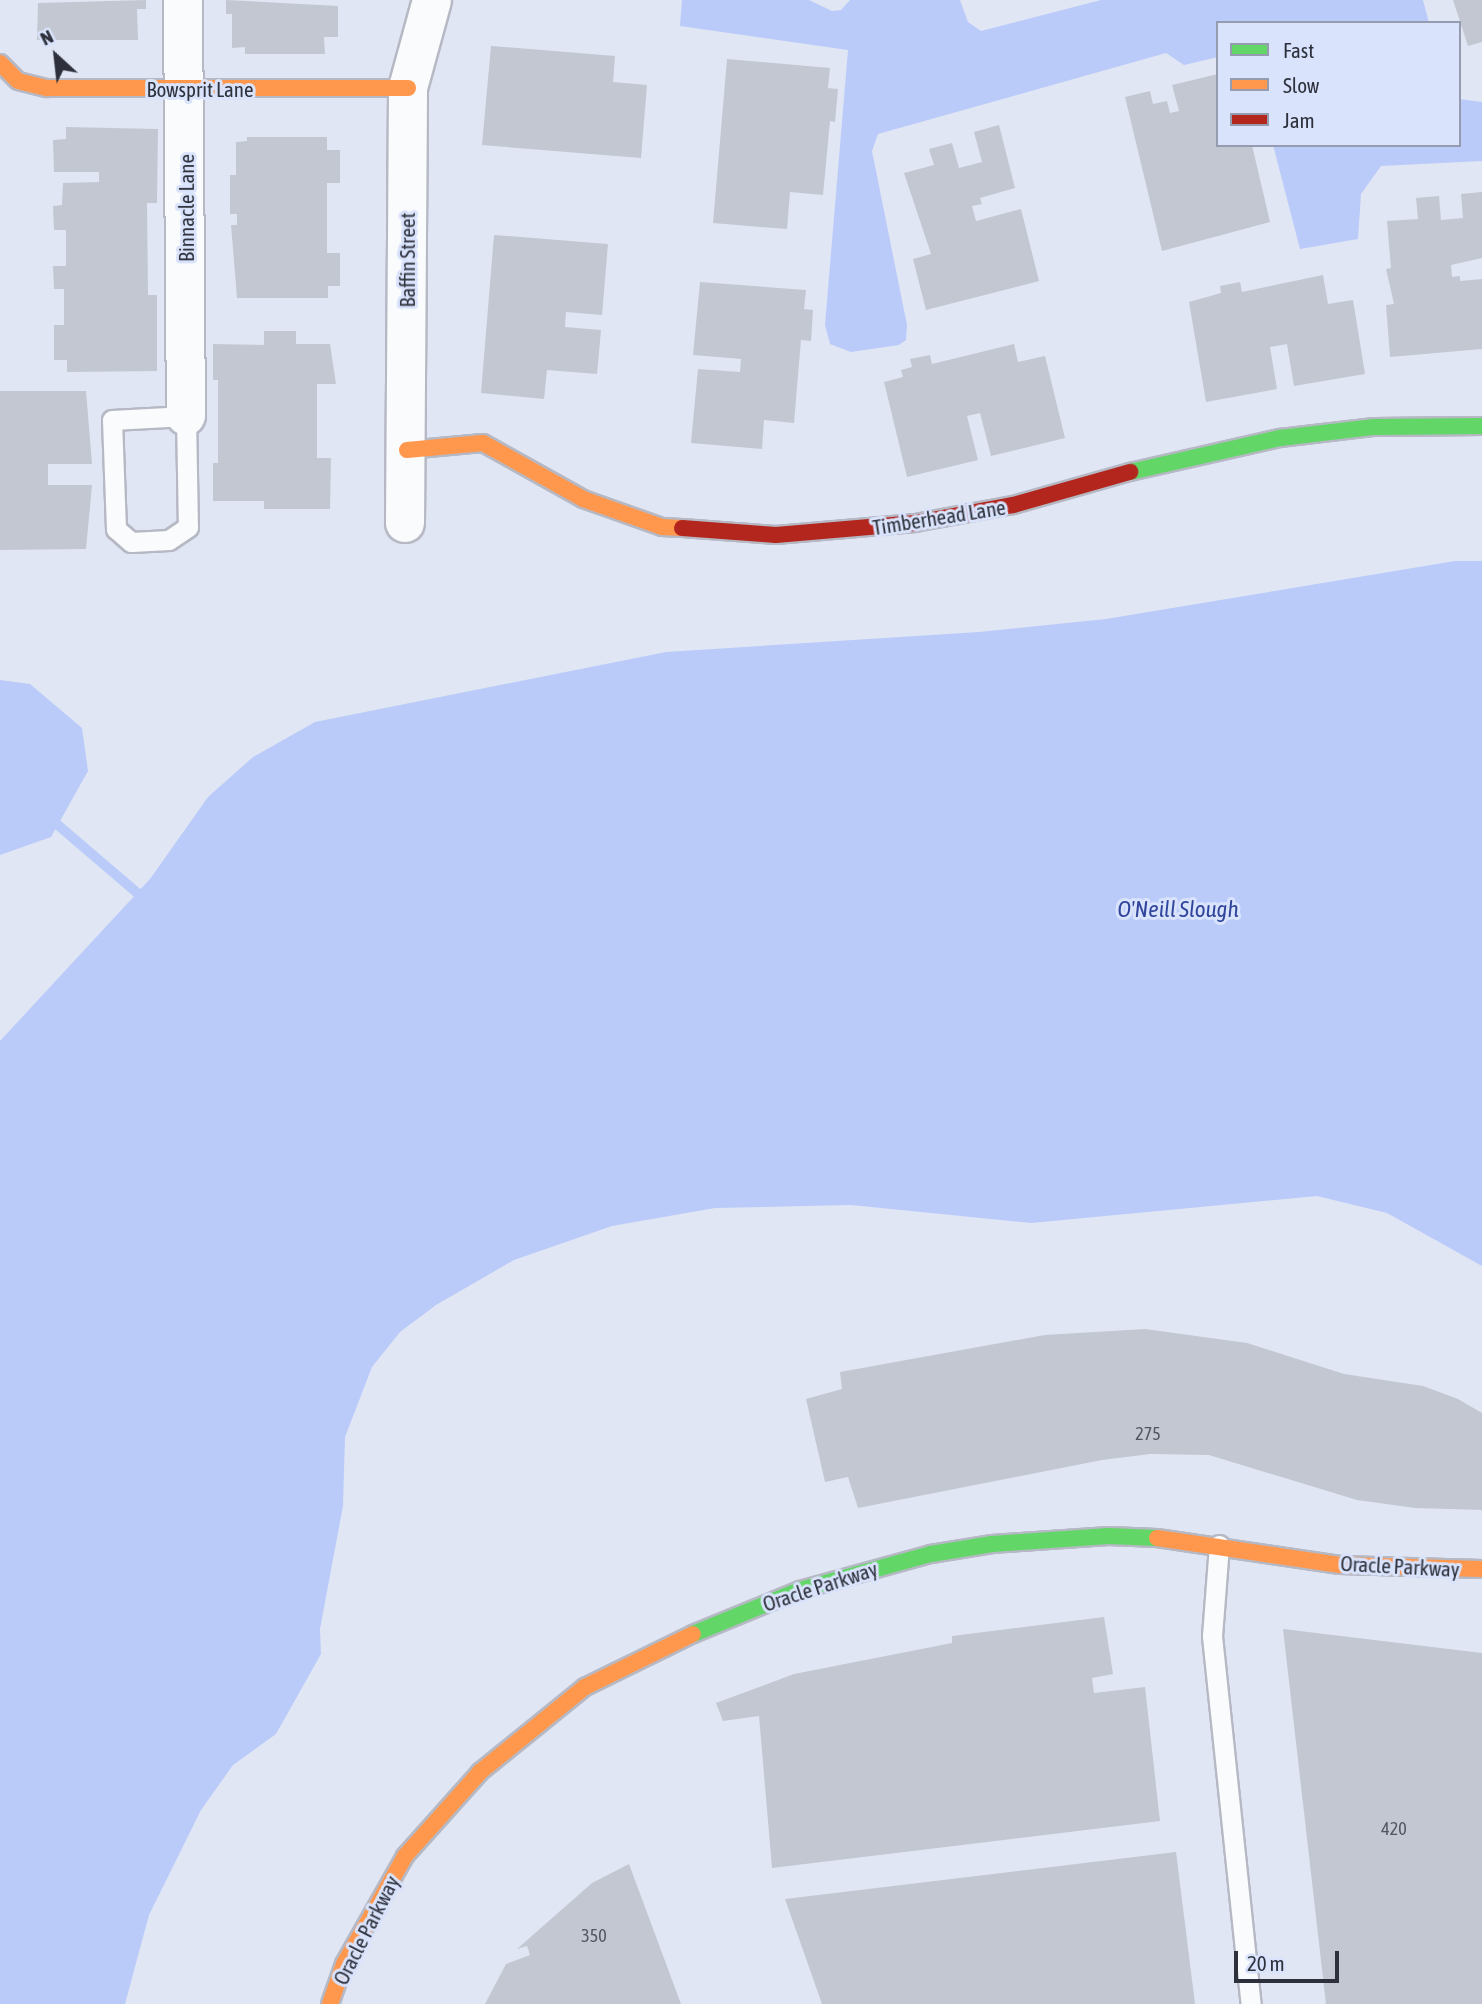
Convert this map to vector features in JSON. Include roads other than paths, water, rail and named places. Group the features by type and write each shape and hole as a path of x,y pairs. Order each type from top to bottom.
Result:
{"street":[{"name":"Binnacle Lane","path":"183,0 186,416"},
{"name":"Baffin Street","path":"405,523 408,88 432,0"},
{"name":"Bowsprit Lane","path":"0,63 18,81 47,88 408,88"},
{"name":"Timberhead Lane","path":"407,450 483,443 583,499 662,527 776,535 903,525 1013,505 1140,469 1280,438 1374,427 1482,426"},
{"name":"Oracle Parkway","path":"330,2004 375,1905 405,1856 440,1813 547,1714 626,1666 723,1619 800,1590 931,1554 1083,1537 1155,1537 1339,1565 1442,1571 1482,1569"}],"lane":[{"path":"186,416 188,527 169,540 131,542 116,529 112,420 186,416"},
{"path":"1219,1545 1212,1636 1251,2004"}],"water":[{"path":"682,0 809,0 832,11 841,10 850,0 960,0 968,22 981,31 1101,0 1423,0 1428,21 1216,21 1216,57 1184,65 1166,53 878,134 872,151 907,325 906,340 899,345 851,352 830,344 825,325 848,50 680,26"},
{"path":"1461,99 1482,102 1482,161 1381,166 1361,194 1358,239 1300,249 1274,147 1461,147"},
{"name":"O'Neill Slough","path":"1455,561 1482,561 1482,1266 1387,1213 1317,1196 1031,1223 851,1205 715,1208 612,1226 514,1260 436,1305 400,1332 372,1367 345,1437 343,1506 320,1629 321,1654 276,1734 233,1765 201,1810 149,1915 125,2004 0,2004 0,1041 150,879 208,797 253,757 315,722 666,652 979,632 1106,619"},
{"path":"0,680 30,684 82,728 88,771 51,837 0,855"}],"waterway":[{"path":"46,821 52,820 147,901"}]}
